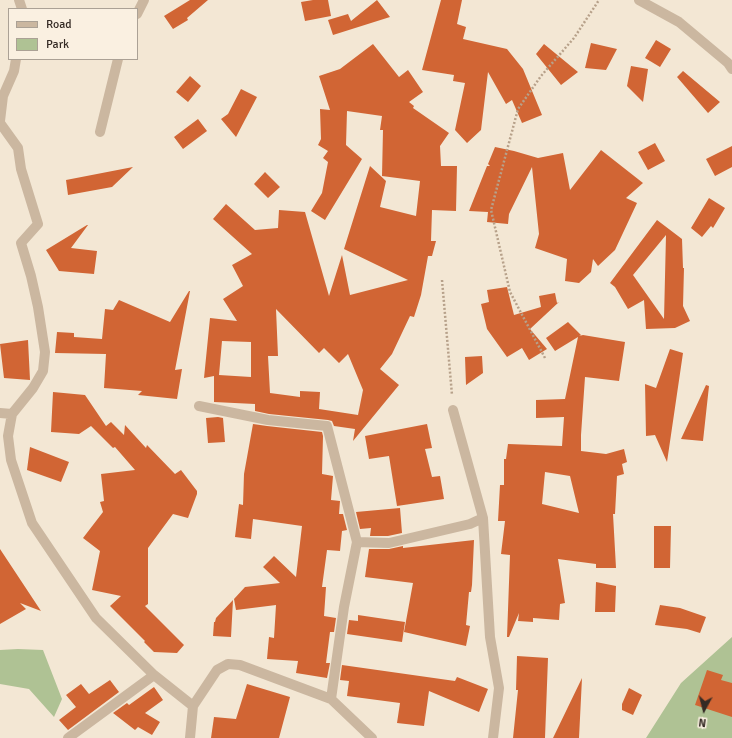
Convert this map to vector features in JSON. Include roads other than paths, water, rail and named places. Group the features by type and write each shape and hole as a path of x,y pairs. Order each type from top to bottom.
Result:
{"street":[{"path":"138,12 144,0"},
{"path":"640,0 679,22 732,69"},
{"path":"16,60 14,71 3,96 0,122 18,148 21,169 38,224 21,244 31,276 38,307 45,352 42,371 33,388 12,414 8,436 11,460 32,523 96,618 154,675 194,706"},
{"path":"100,132 118,60"},
{"path":"199,406 268,420 327,426 357,542 344,607 331,699"},
{"path":"453,410 483,518 490,637 499,688 492,738"},
{"path":"0,413 12,414"},
{"path":"357,542 389,543 470,524 483,518"},
{"path":"190,738 194,706 217,670 228,664 240,665 331,699 372,738"},
{"path":"68,738 154,675"}]}
